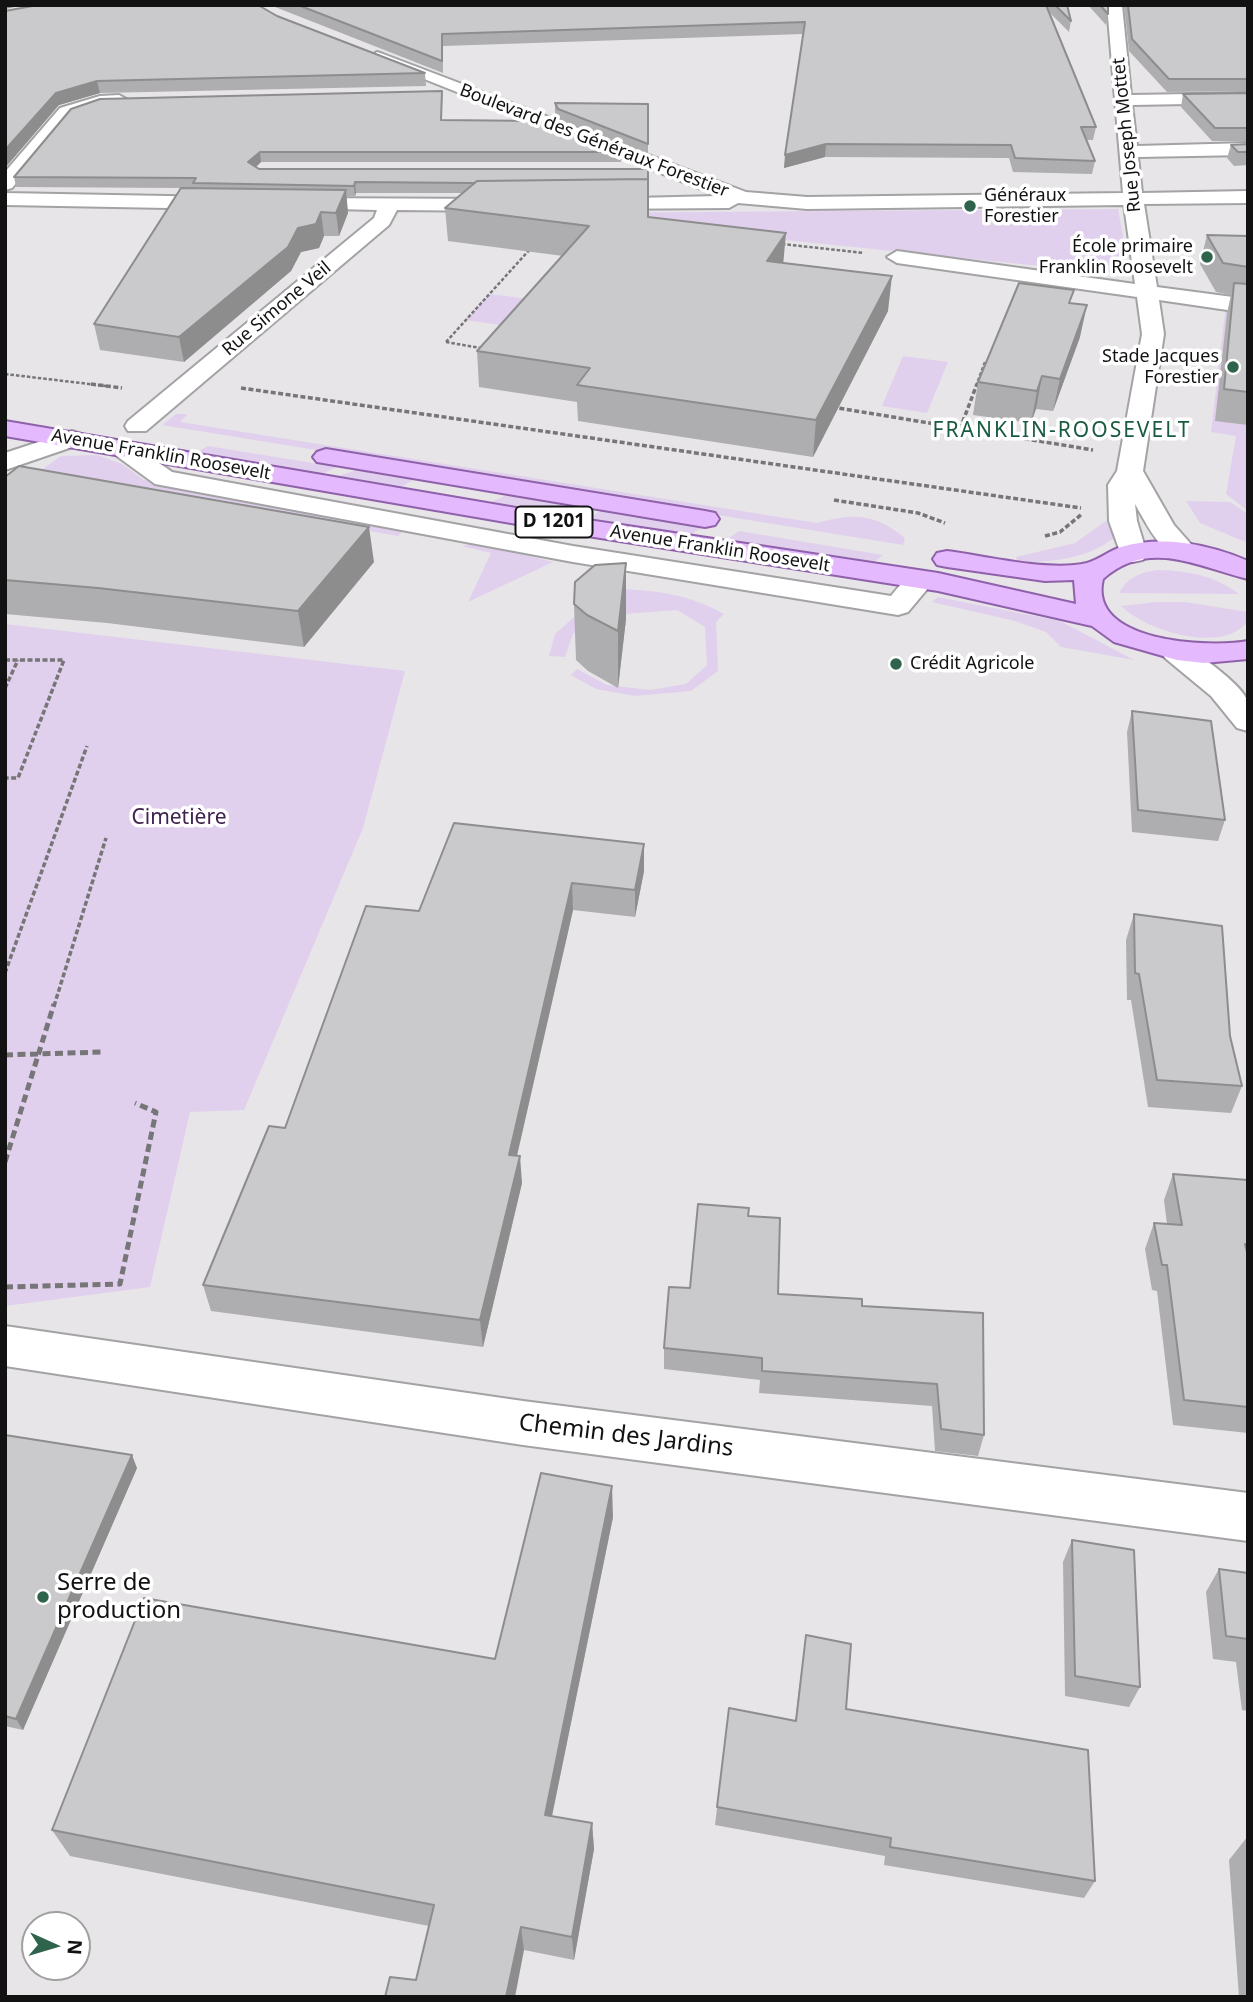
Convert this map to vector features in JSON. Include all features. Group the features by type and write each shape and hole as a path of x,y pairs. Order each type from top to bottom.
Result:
{"main road":[{"name":"Avenue Franklin Roosevelt","path":"5,405 130,437"},
{"name":"Avenue Franklin Roosevelt","path":"5,428 72,439 205,437"},
{"name":"Avenue Franklin Roosevelt","path":"301,453 726,523"},
{"name":"Avenue Franklin Roosevelt","path":"781,532 1005,569 1045,572 1095,571"},
{"path":"1102,620 1092,605 1086,588 1087,580 1095,571 1113,560 1133,554 1184,552 1211,557 1248,571"},
{"path":"920,581 1064,608 1102,620 1121,634 1147,645 1176,652 1208,655 1248,650"}],"street":[{"name":"Rue Joseph Mottet","path":"1114,5 1133,200 1153,334 1131,464 1121,485 1124,521 1133,554"},
{"name":"Boulevard des Généraux Forestier","path":"358,49 705,186 744,198 807,203 1248,197"},
{"path":"427,93 467,92"},
{"path":"1124,100 1248,98"},
{"path":"7,195 66,113 100,101 141,100"},
{"path":"1129,152 1248,149"},
{"path":"620,171 662,168"},
{"path":"7,195 241,204"},
{"path":"583,204 729,202 744,198"},
{"path":"281,204 518,204"},
{"name":"Rue Simone Veil","path":"130,437 158,408 382,221 390,205"},
{"path":"897,257 1147,295 1248,306"},
{"path":"130,437 164,478 573,554 898,606 920,581"},
{"path":"5,462 72,439"},
{"path":"1131,464 1163,529 1184,552"},
{"path":"1176,652 1222,689 1248,721"},
{"name":"Chemin des Jardins","path":"5,1346 523,1423 1248,1517"}],"path":[{"path":"486,349 446,342 533,246"},
{"path":"960,429 985,362"},
{"path":"5,374 134,390 176,380 190,381 1088,509 1060,532 1040,537"},
{"path":"824,406 960,429 1131,464"},
{"path":"834,500 918,513 953,526"},
{"path":"5,660 64,660 18,778 5,778"},
{"path":"5,688 18,660"},
{"path":"5,973 87,746"},
{"path":"5,1162 106,838"},
{"path":"5,1055 101,1052"},
{"path":"5,1287 120,1284 156,1112 135,1102"}],"green space":[{"path":"1118,209 1130,275 666,228 558,213"},
{"path":"490,294 530,299 508,326 465,320"},
{"name":"Stade Jacques Forestier","path":"1227,296 1248,298 1248,511 1226,494 1236,436 1211,432"},
{"path":"903,356 948,362 927,413 882,406"},
{"path":"176,414 188,414 180,422 817,523 863,517 884,524 905,538 903,545 162,425"},
{"path":"208,446 337,467 322,474 197,452"},
{"path":"97,455 122,464 144,480 405,529 398,536 281,516 26,481 61,456"},
{"path":"356,470 415,479 401,487 339,476"},
{"path":"507,495 586,507 578,516 491,502"},
{"path":"1186,501 1230,502 1248,514 1248,543 1200,523"},
{"path":"602,510 705,526 691,534 589,518"},
{"path":"1106,521 1115,537 1104,545 1081,555 1018,563 1016,557 1075,543"},
{"path":"739,531 883,555 871,564 726,540"},
{"path":"475,542 553,562 468,602 491,553 462,546"},
{"path":"1157,570 1200,575 1220,582 1239,594 1119,593 1126,583 1135,577"},
{"path":"615,589 671,594 724,614 716,622 718,671 691,691 635,696 596,689 571,675 577,669 607,685 650,690 686,684 707,665 705,627 677,610 624,614"},
{"path":"938,597 1060,621 1134,660 1061,647 1046,632 1015,621 932,602"},
{"path":"1185,602 1248,612 1248,621 1236,631 1221,637 1184,636 1148,624 1121,606"},
{"path":"575,616 593,618 573,634 565,657 549,656 555,634"},
{"name":"Cimetière","path":"5,624 405,671 363,828 244,1110 190,1112 150,1287 5,1306"}],"building":[{"path":"38,5 258,5 277,16 425,73 97,81 56,93 5,150 5,11"},
{"path":"298,5 1046,5 1096,127 1081,127 1095,161 1015,158 1011,145 826,144 785,155 805,22 442,34 442,61"},
{"path":"1055,5 1067,5 1071,21"},
{"path":"1100,5 1108,5 1108,14"},
{"path":"1128,5 1248,5 1248,79 1169,79 1132,39"},
{"path":"442,91 441,120 540,121 621,152 260,152 248,162 259,169 648,169 648,179 474,183 355,182 354,186 193,183 196,178 14,177 71,109 100,99"},
{"path":"1248,93 1248,128 1215,128 1183,94"},
{"path":"555,103 648,104 648,144 558,109"},
{"path":"1248,144 1248,152 1238,152 1231,145"},
{"path":"648,179 648,217 786,233 767,261 892,276 816,420 577,385 590,368 477,351 589,226 445,208 477,181"},
{"path":"181,188 346,190 336,213 321,212 316,224 298,228 288,247 179,337 94,324"},
{"path":"1207,235 1248,236 1248,267 1223,263"},
{"path":"1019,283 1074,290 1069,303 1087,305 1060,379 1042,376 1037,391 978,382"},
{"path":"1234,283 1248,284 1248,392 1224,389"},
{"path":"19,466 369,527 298,611 5,580 5,477"},
{"path":"626,563 618,631 587,615 574,604 575,582 595,565"},
{"path":"1132,711 1211,721 1225,820 1138,810"},
{"path":"454,823 644,844 635,890 572,883 509,1155 520,1156 480,1320 203,1285 269,1126 285,1128 366,906 419,911"},
{"path":"1134,914 1222,926 1230,1036 1242,1086 1157,1080 1139,974 1135,973"},
{"path":"1173,1174 1248,1180 1248,1244 1245,1244 1248,1256 1248,1407 1184,1400 1167,1265 1162,1265 1154,1223 1182,1225"},
{"path":"698,1204 749,1208 748,1216 780,1218 778,1294 862,1299 862,1306 983,1313 984,1435 941,1429 937,1384 762,1371 762,1358 664,1348 669,1287 690,1288"},
{"name":"Serre de production","path":"5,1435 132,1455 16,1719 5,1716"},
{"path":"541,1473 612,1486 545,1815 592,1823 572,1937 521,1927 506,1997 385,1997 390,1977 416,1980 434,1905 52,1830 144,1598 495,1659"},
{"path":"1072,1540 1134,1550 1140,1687 1075,1676"},
{"path":"1219,1569 1248,1573 1248,1639 1226,1636"},
{"path":"806,1635 851,1644 846,1709 1088,1750 1095,1881 890,1847 891,1838 717,1807 729,1708 796,1721"}],"place":[{"name":"Généraux Forestier","path":"970,206"},
{"name":"École primaire Franklin Roosevelt","path":"1207,257"},
{"name":"Stade Jacques Forestier","path":"1233,367"},
{"name":"Crédit Agricole","path":"896,664"},
{"name":"Serre de production","path":"43,1597"}],"district":[{"name":"FRANKLIN-ROOSEVELT","path":"1062,431"}]}
